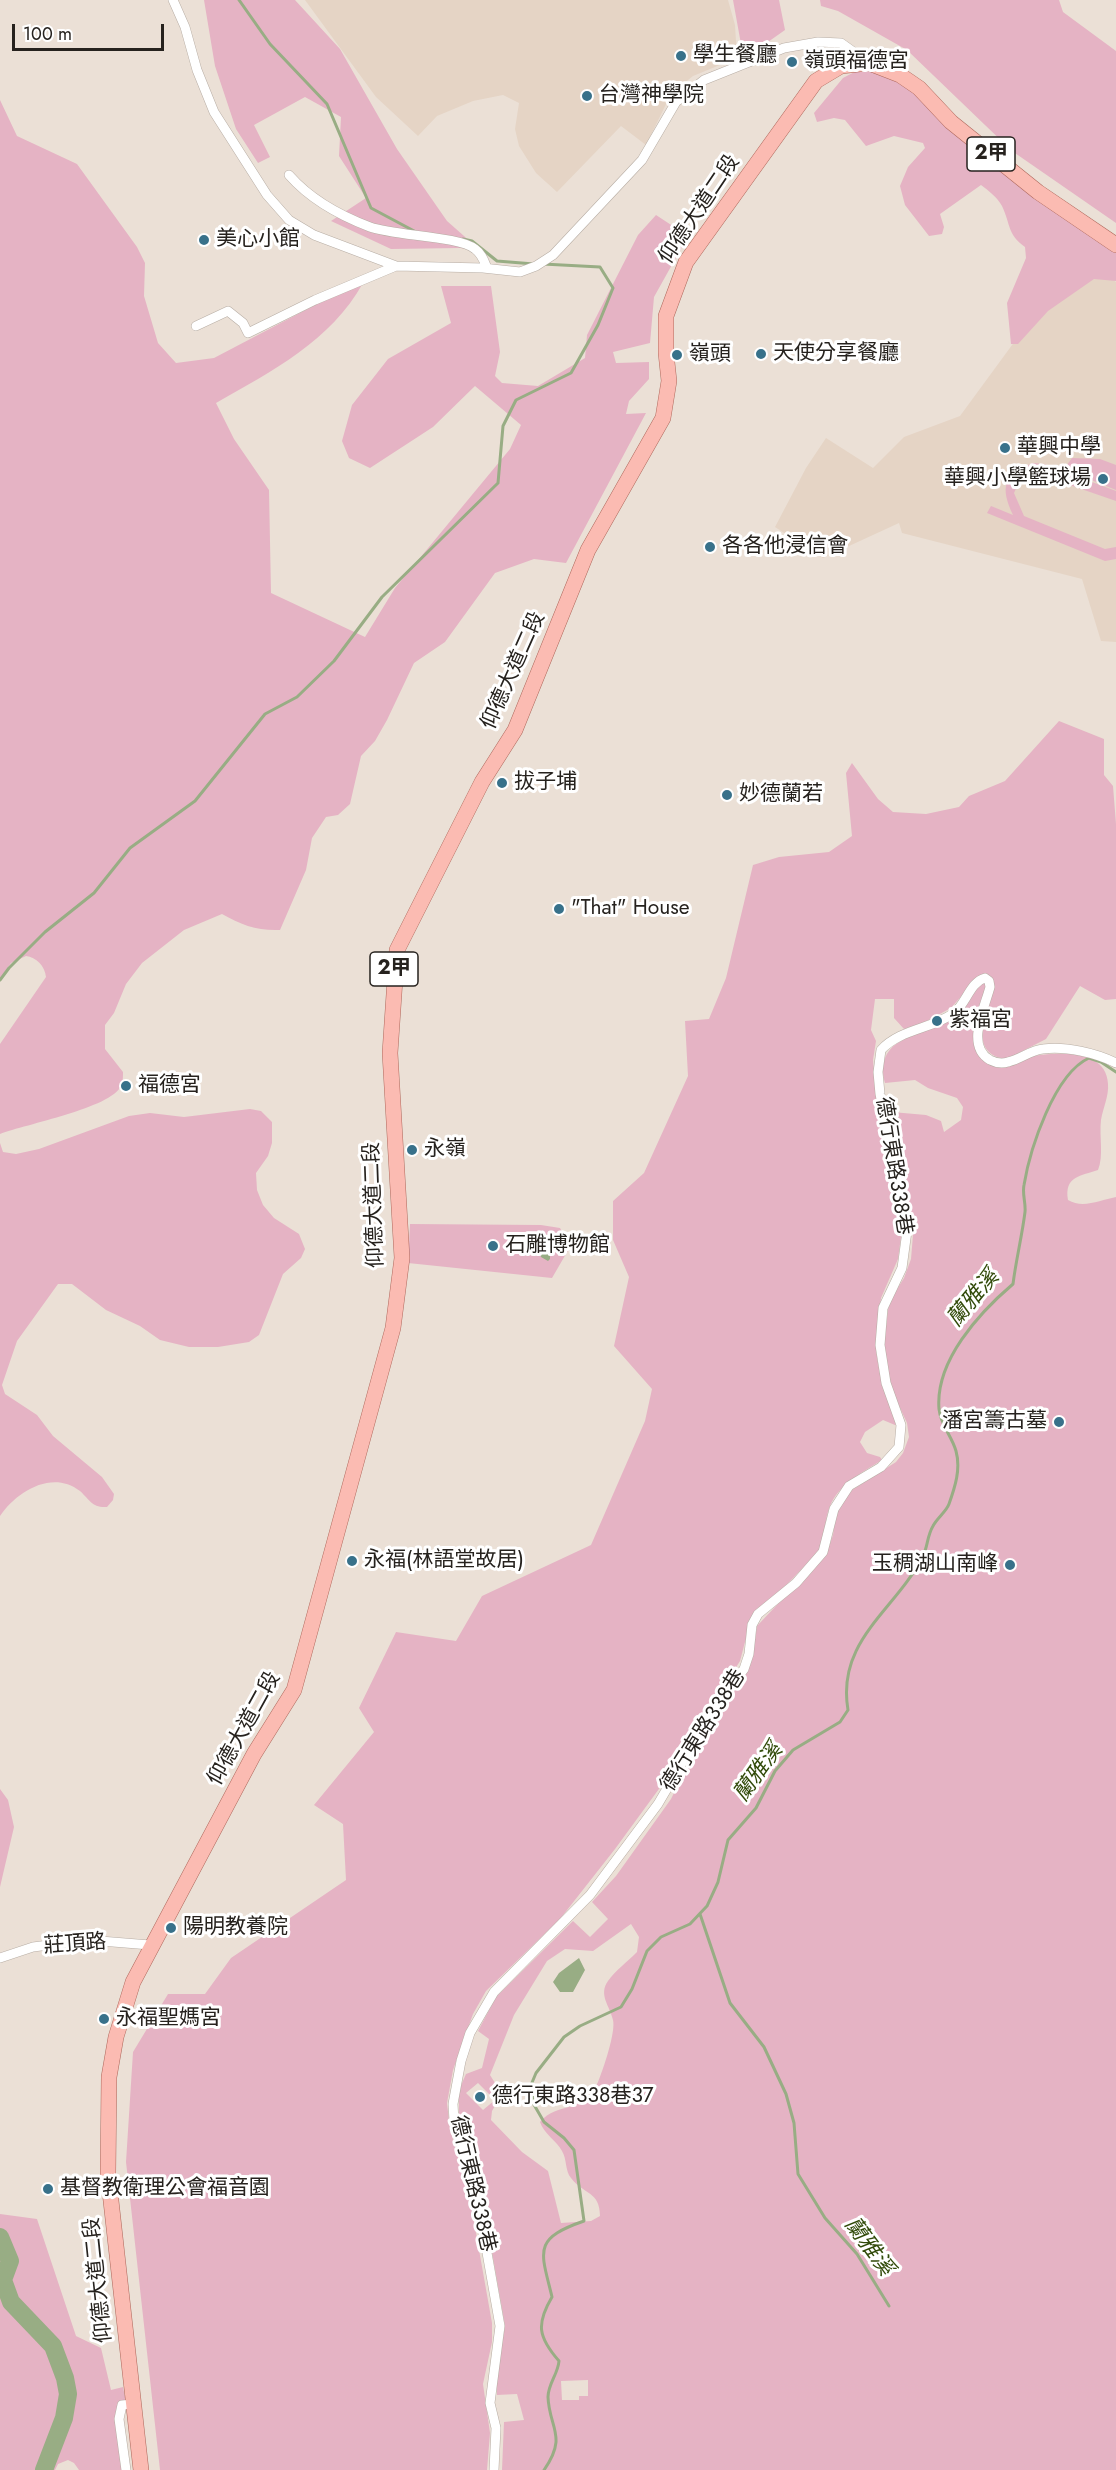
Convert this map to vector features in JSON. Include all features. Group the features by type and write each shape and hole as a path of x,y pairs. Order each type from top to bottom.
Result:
{"main road":[{"name":"2甲","path":"869,63 892,70 912,82 951,122 1038,192 1116,245"},
{"name":"仰德大道二段","path":"141,2470 108,2174 109,2077 116,2037 133,1982 150,1945 255,1754 294,1690 393,1328 402,1258 390,1053 397,950 482,782 514,730 588,550 663,418 669,381 666,316 686,262 816,81 835,68 869,63"}],"street":[{"path":"173,0 185,27 197,70 214,112 235,148 277,207 289,220 314,236 396,266 487,268 520,272 536,266 553,255 642,160 676,102 704,80 784,48 818,42 841,43 869,63"},
{"path":"289,175 300,187 347,218 381,230 460,242 474,248 483,258 487,268"},
{"path":"196,326 228,311 243,323 248,333 315,300 396,266"},
{"name":"德行東路338巷","path":"494,2470 496,2428 490,2403 500,2326 481,2218 454,2121 453,2104 460,2061 470,2033 494,1992 590,1895 658,1804 712,1712 744,1668 749,1654 752,1625 758,1614 796,1583 823,1552 834,1509 849,1486 881,1467 899,1447 901,1425 884,1374 880,1345 883,1308 902,1268 907,1231 880,1094 878,1072 881,1050 896,1038 951,1015 962,1005 975,984 985,978 989,981 990,987 978,1027 978,1042 984,1056 1009,1062 1046,1048 1102,1056 1116,1063"},
{"name":"莊頂路","path":"0,1958 33,1947 88,1940 150,1945"},
{"path":"126,2470 120,2420 122,2405 133,2404"}],"shaded area":[{"path":"204,0 295,0 340,49 397,149 447,221 481,251 460,248 391,249 331,221 366,198 339,156 341,117 305,97 254,125 270,157 258,163 236,129 215,66"},
{"name":"台灣神學院","path":"305,0 728,0 735,25 737,58 693,76 671,94 646,145 621,126 557,192 536,173 519,146 515,129 519,103 503,95 473,101 437,116 418,136 376,97"},
{"path":"733,0 779,0 785,30 758,49 743,55"},
{"path":"820,0 1059,0 1063,12 1116,51 1116,223 1012,151 907,50 838,11 821,6"},
{"path":"862,68 901,78 1116,248 1116,281 1094,279 1048,311 1018,344 1011,344 1007,303 1026,258 1025,247 1012,233 998,200 981,185 940,214 944,227 942,234 929,236 905,205 900,186 908,167 925,148 923,143 894,136 866,146 845,120 834,118 817,122 814,113 843,78"},
{"path":"0,100 17,136 77,164 137,247 145,263 144,296 158,343 176,363 214,358 317,304 363,283 350,303 317,338 279,366 216,403 234,439 269,490 271,593 365,637 395,588 510,449 521,425 475,386 433,427 370,468 349,458 342,441 352,405 388,359 451,323 441,286 491,286 500,352 495,376 502,383 538,386 585,358 587,335 638,235 656,215 688,236 654,297 650,343 613,352 616,363 649,362 649,379 629,401 626,414 646,413 566,563 534,559 495,573 445,642 414,663 387,720 375,741 361,756 350,804 338,815 326,817 312,838 306,870 280,930 250,926 222,914 184,930 142,963 126,984 114,1013 105,1025 105,1049 123,1072 122,1085 114,1094 85,1108 0,1134 0,1044 46,977 39,963 26,956 11,963 0,979"},
{"name":"華興中學","path":"1097,267 1116,282 1116,642 1101,641 1082,579 902,533 899,523 823,558 775,527 806,468 826,438 873,468 904,437 960,416 1037,311"},
{"name":"華興小學籃球場","path":"1072,458 1100,459 1116,465 1116,490 1064,469"},
{"path":"1033,463 1044,464 1116,491 1116,501 1035,473 1020,480 1014,493 1024,516 1105,549 1116,547 1116,559 1105,561 987,513 991,506 1013,515 1006,497 1007,483 1015,472"},
{"path":"1059,721 1104,739 1104,775 1113,786 1116,824 1116,999 1105,1000 1080,986 1046,1039 1007,1059 995,1056 987,1050 983,1041 984,1020 993,987 978,977 951,1008 923,1023 904,1029 894,1018 894,999 875,999 871,1030 876,1041 873,1060 877,1108 901,1237 898,1259 881,1298 876,1351 882,1385 897,1422 895,1425 883,1420 865,1432 860,1442 867,1453 880,1457 882,1460 852,1479 834,1498 828,1511 819,1551 750,1623 740,1661 664,1782 615,1849 560,1919 486,1991 473,2014 453,2070 447,2103 450,2129 470,2199 492,2323 492,2342 483,2384 490,2433 487,2470 160,2470 126,2162 133,2052 168,1994 205,1994 231,1958 346,1880 343,1824 314,1805 374,1732 359,1708 396,1632 456,1641 482,1596 591,1545 645,1421 652,1389 614,1346 629,1277 613,1240 613,1201 644,1173 688,1076 685,1021 709,1019 726,978 753,865 779,857 829,852 852,836 846,773 852,763 878,799 893,812 926,814 959,807 969,796 1005,781"},
{"path":"983,981 988,985 974,1028 974,1038 976,1047 991,1064 1039,1055 1077,1055 1093,1060 1104,1069 1108,1084 1101,1120 1101,1159 1098,1170 1075,1178 1067,1192 1068,1200 1080,1204 1116,1197 1116,2470 502,2470 504,2422 524,2420 517,2394 497,2395 497,2373 505,2326 482,2195 459,2122 459,2090 466,2074 482,2068 489,2039 478,2031 496,1997 573,1921 590,1937 608,1919 592,1902 616,1876 671,1799 697,1746 753,1653 757,1626 827,1552 833,1535 836,1512 852,1490 896,1462 903,1453 909,1437 907,1423 894,1395 884,1361 884,1344 889,1302 904,1278 911,1259 913,1235 890,1118 892,1112 926,1115 941,1121 944,1132 961,1120 963,1107 957,1098 928,1088 915,1080 885,1083 883,1066 887,1054 895,1045 959,1014","holes":["631,1924 639,1937 637,1952 605,1986 604,1996 613,2020 613,2033 598,2082 592,2092 578,2104 555,2112 540,2122 562,2151 571,2178 594,2197 599,2208 600,2216 591,2221 561,2223 548,2171 522,2152 491,2120 492,2111 502,2094 490,2075 514,2015 547,1961 565,1949 593,1951","478,2083 495,2100 483,2110 466,2093","588,2380 588,2396 579,2396 579,2400 562,2400 561,2381"]},
{"path":"250,1109 261,1111 272,1122 272,1143 268,1156 256,1173 257,1190 263,1205 274,1218 299,1234 305,1249 301,1258 283,1274 259,1335 249,1342 218,1347 189,1347 160,1340 140,1326 106,1310 72,1284 58,1284 17,1341 2,1385 5,1394 37,1415 53,1436 102,1477 114,1494 113,1500 107,1507 98,1506 69,1485 58,1482 47,1483 36,1486 15,1499 0,1516 0,1143 3,1152 16,1154 39,1149 129,1116 150,1113 184,1117"},
{"path":"410,1224 541,1225 560,1228 570,1247 552,1278 408,1263"},
{"path":"546,1235 550,1240 550,1259 548,1261 541,1257 537,1245 540,1237"},
{"path":"0,1789 8,1800 14,1827 0,1887"},
{"path":"579,1958 585,1970 573,1992 560,1992 553,1982 559,1973"},
{"path":"0,2214 37,2219 76,2336 101,2348 111,2390 123,2387 126,2402 119,2405 123,2470 79,2470 74,2463 68,2460 58,2464 55,2470 0,2470"}],"waterway":[{"path":"239,0 270,44 327,104 371,208 416,232"},
{"path":"463,239 472,241 497,261 534,264"},
{"path":"0,980 45,932 94,893 130,848 195,801 265,714 297,697 334,661 382,597 498,483 503,426 516,400 571,373 598,325 613,288 600,267 543,264"},
{"name":"蘭雅溪","path":"544,2470 555,2449 555,2432 548,2397 559,2361 547,2345 542,2330 543,2315 552,2297 545,2268 544,2248 556,2234 584,2221 574,2150 564,2138 544,2122 533,2103 531,2085 536,2073 564,2037 580,2026 621,2007 632,1989 647,1951 661,1937 690,1924 707,1906 718,1882 728,1840 756,1808 775,1771 793,1750 840,1722 848,1710 847,1686 851,1664 859,1645 912,1575 925,1552 931,1530 948,1507 951,1498 957,1478 958,1464 954,1446 939,1409 944,1373 962,1339 987,1309 1013,1284 1025,1212 1024,1185 1038,1133 1055,1096 1076,1067 1089,1058 1101,1062 1116,1072"},
{"name":"蘭雅溪","path":"700,1914 730,2003 764,2047 786,2094 794,2123 798,2174 825,2218 857,2254 889,2306"},
{"path":"0,2237 10,2261 3,2280 11,2302 53,2346 65,2378 68,2394 64,2418 44,2470"}],"place":[{"name":"學生餐廳","path":"681,56"},
{"name":"嶺頭福德宮","path":"792,62"},
{"name":"台灣神學院","path":"587,96"},
{"name":"美心小館","path":"204,240"},
{"name":"天使分享餐廳","path":"761,354"},
{"name":"嶺頭","path":"677,355"},
{"name":"華興中學","path":"1005,448"},
{"name":"華興小學籃球場","path":"1103,479"},
{"name":"各各他浸信會","path":"710,547"},
{"name":"拔子埔","path":"502,783"},
{"name":"妙德蘭若","path":"727,795"},
{"name":"\"That\" House","path":"559,909"},
{"name":"紫福宮","path":"937,1021"},
{"name":"福德宮","path":"126,1086"},
{"name":"永嶺","path":"412,1150"},
{"name":"石雕博物館","path":"493,1246"},
{"name":"潘宮籌古墓","path":"1059,1422"},
{"name":"永福(林語堂故居)","path":"352,1561"},
{"name":"玉稠湖山南峰","path":"1010,1565"},
{"name":"陽明教養院","path":"171,1928"},
{"name":"永福聖媽宮","path":"104,2019"},
{"name":"德行東路338巷37","path":"480,2097"},
{"name":"基督教衛理公會福音園","path":"48,2189"}]}
